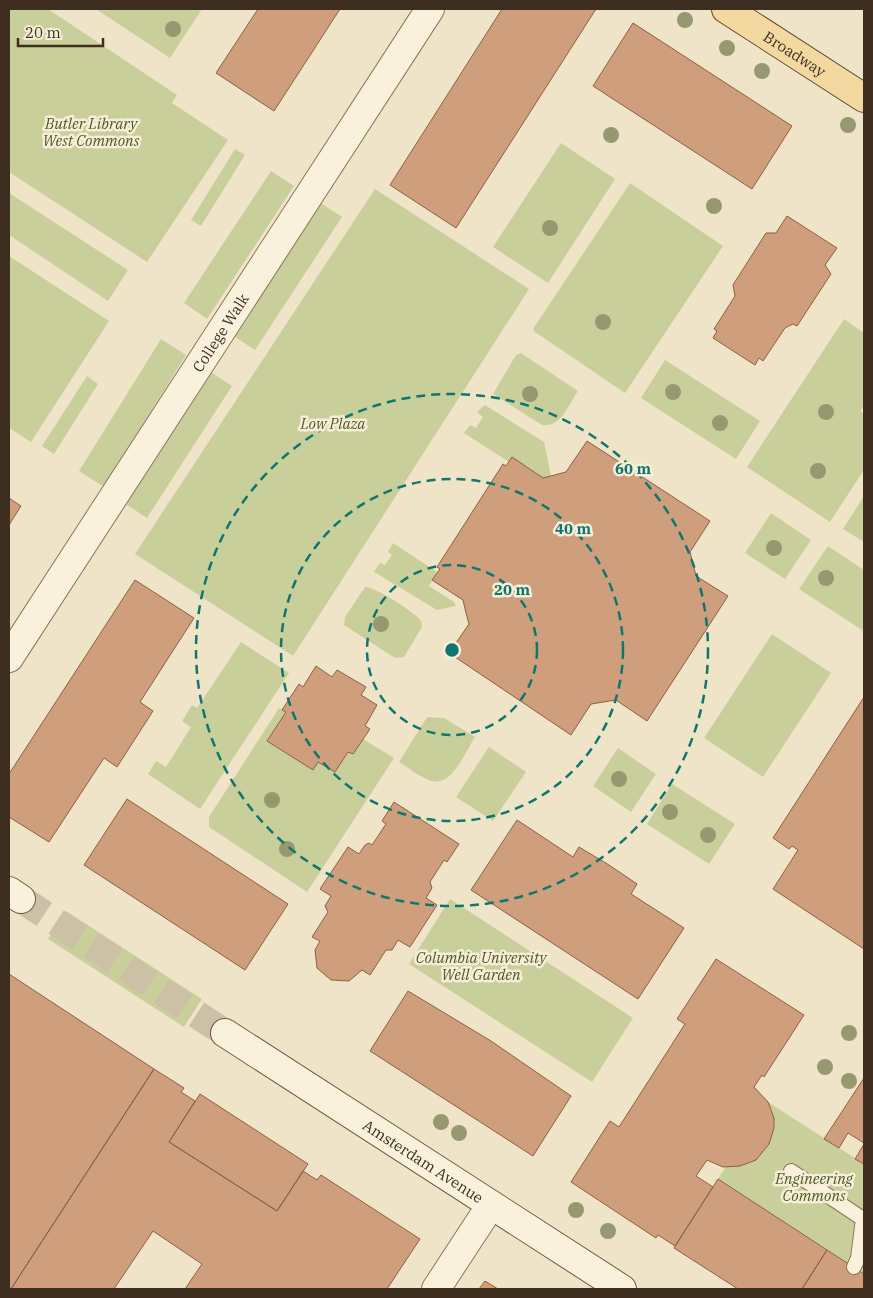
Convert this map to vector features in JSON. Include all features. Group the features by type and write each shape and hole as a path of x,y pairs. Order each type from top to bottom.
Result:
{"main road":[{"name":"Broadway","path":"726,9 864,98"}],"street":[{"name":"College Walk","path":"9,658 430,9"},
{"name":"Amsterdam Avenue","path":"225,1033 622,1289"},
{"path":"436,1289 491,1204"}],"lane":[{"path":"791,1171 863,1219 854,1267"}],"green space":[{"name":"Butler Library West Commons","path":"9,9 48,9 177,95 172,103 228,140 147,262 9,172"},
{"path":"96,9 202,9 170,58"},
{"path":"561,143 615,179 548,283 493,247"},
{"path":"235,149 245,155 201,226 191,220"},
{"path":"271,171 294,186 207,319 184,303"},
{"path":"630,183 723,246 625,393 533,329"},
{"name":"Low Plaza","path":"375,189 529,289 293,656 135,554"},
{"path":"9,193 128,270 108,301 9,235"},
{"path":"319,202 342,217 255,350 232,335"},
{"path":"9,256 109,321 31,442 9,428"},
{"path":"844,319 864,333 864,405 860,411 864,414 864,470 830,522 747,467"},
{"path":"161,339 186,355 104,487 79,471"},
{"path":"521,353 578,391 564,414 554,423 542,425 493,394 516,355"},
{"path":"665,360 760,421 736,459 641,398"},
{"path":"209,371 232,386 147,518 124,503"},
{"path":"87,376 98,384 54,454 42,446"},
{"path":"485,405 544,442 551,476 543,478 512,458 509,462 464,433 470,425 476,428 483,417 477,412"},
{"path":"864,496 864,542 843,529"},
{"path":"771,513 811,540 785,579 745,553"},
{"path":"393,543 437,572 429,586 454,602 456,606 437,610 374,572 380,563 385,565 392,555 388,552"},
{"path":"828,546 864,570 864,626 862,630 799,589"},
{"path":"365,587 377,591 394,601 421,621 422,627 404,657 395,658 344,625 345,617"},
{"path":"772,634 831,673 763,777 704,738"},
{"path":"241,642 289,673 200,809 148,774 156,761 166,767 191,727 182,721 192,705 197,708"},
{"path":"279,708 286,712 267,741 313,770 318,762 335,772 348,752 353,754 363,739 394,758 307,892 209,827 209,817"},
{"path":"427,717 444,718 475,737 456,768 444,780 437,782 421,776 399,762"},
{"path":"489,747 526,772 493,821 456,797"},
{"path":"618,748 656,774 631,812 593,786"},
{"path":"672,784 735,824 709,864 647,824"},
{"name":"Columbia University Well Garden","path":"450,899 633,1018 592,1082 409,964"},
{"path":"66,911 202,999 184,1027 48,939"},
{"name":"Engineering Commons","path":"768,1102 864,1164 864,1274 718,1179"}],"building":[{"path":"258,9 340,9 274,111 216,73"},
{"path":"502,9 596,9 456,228 390,185"},
{"path":"633,23 792,126 752,189 593,86"},
{"path":"787,216 837,248 825,265 831,274 797,326 793,324 785,328 763,361 759,358 755,365 713,338 717,331 714,329 735,296 733,285 766,233 776,233"},
{"path":"587,441 710,521 690,552 696,576 728,596 647,721 616,700 591,704 571,735 449,653 469,624 463,600 432,580 440,569 437,567 503,464 506,466 512,457 543,478 566,472"},
{"path":"9,498 21,506 9,525"},
{"path":"135,580 194,618 140,702 153,711 117,767 104,758 49,842 9,817 9,774"},
{"path":"316,666 332,677 337,670 366,687 361,695 377,705 365,726 370,729 353,754 348,752 335,772 318,762 313,770 267,741 286,712 282,710 299,684 303,687"},
{"path":"864,697 864,949 773,889 798,850 792,846 789,849 773,838"},
{"path":"127,799 288,904 245,970 84,865"},
{"path":"394,802 459,844 447,862 444,860 430,882 432,888 426,898 437,905 410,947 398,940 392,950 386,950 370,975 362,970 349,981 331,980 317,968 315,950 320,941 312,937 328,912 325,906 331,896 320,889 348,847 359,854 365,845 369,843 372,845 386,824 382,821"},
{"path":"517,820 573,857 579,847 609,865 637,884 631,894 684,928 638,999 471,890"},
{"path":"716,959 804,1015 764,1077 762,1075 754,1087 768,1102 774,1118 774,1128 769,1144 756,1160 740,1166 723,1167 707,1160 696,1176 713,1187 675,1246 658,1235 656,1238 571,1182 610,1121 619,1127 685,1024 677,1019"},
{"path":"9,974 154,1069 11,1289 9,1289"},
{"path":"408,991 491,1041 571,1096 533,1156 370,1051"},
{"path":"154,1069 184,1088 181,1092 195,1101 169,1142 277,1211 303,1171 317,1180 321,1175 420,1239 387,1289 185,1289 202,1264 153,1231 114,1289 11,1289"},
{"path":"864,1078 864,1143 848,1133 839,1148 824,1139"},
{"path":"200,1094 308,1164 277,1211 169,1142"},
{"path":"864,1144 864,1164 855,1159"},
{"path":"718,1179 827,1250 802,1289 738,1289 674,1248"},
{"path":"827,1250 864,1274 864,1289 802,1289"},
{"path":"485,1281 498,1289 479,1289"}],"tunnel":[{"path":"21,899 225,1033"}]}
